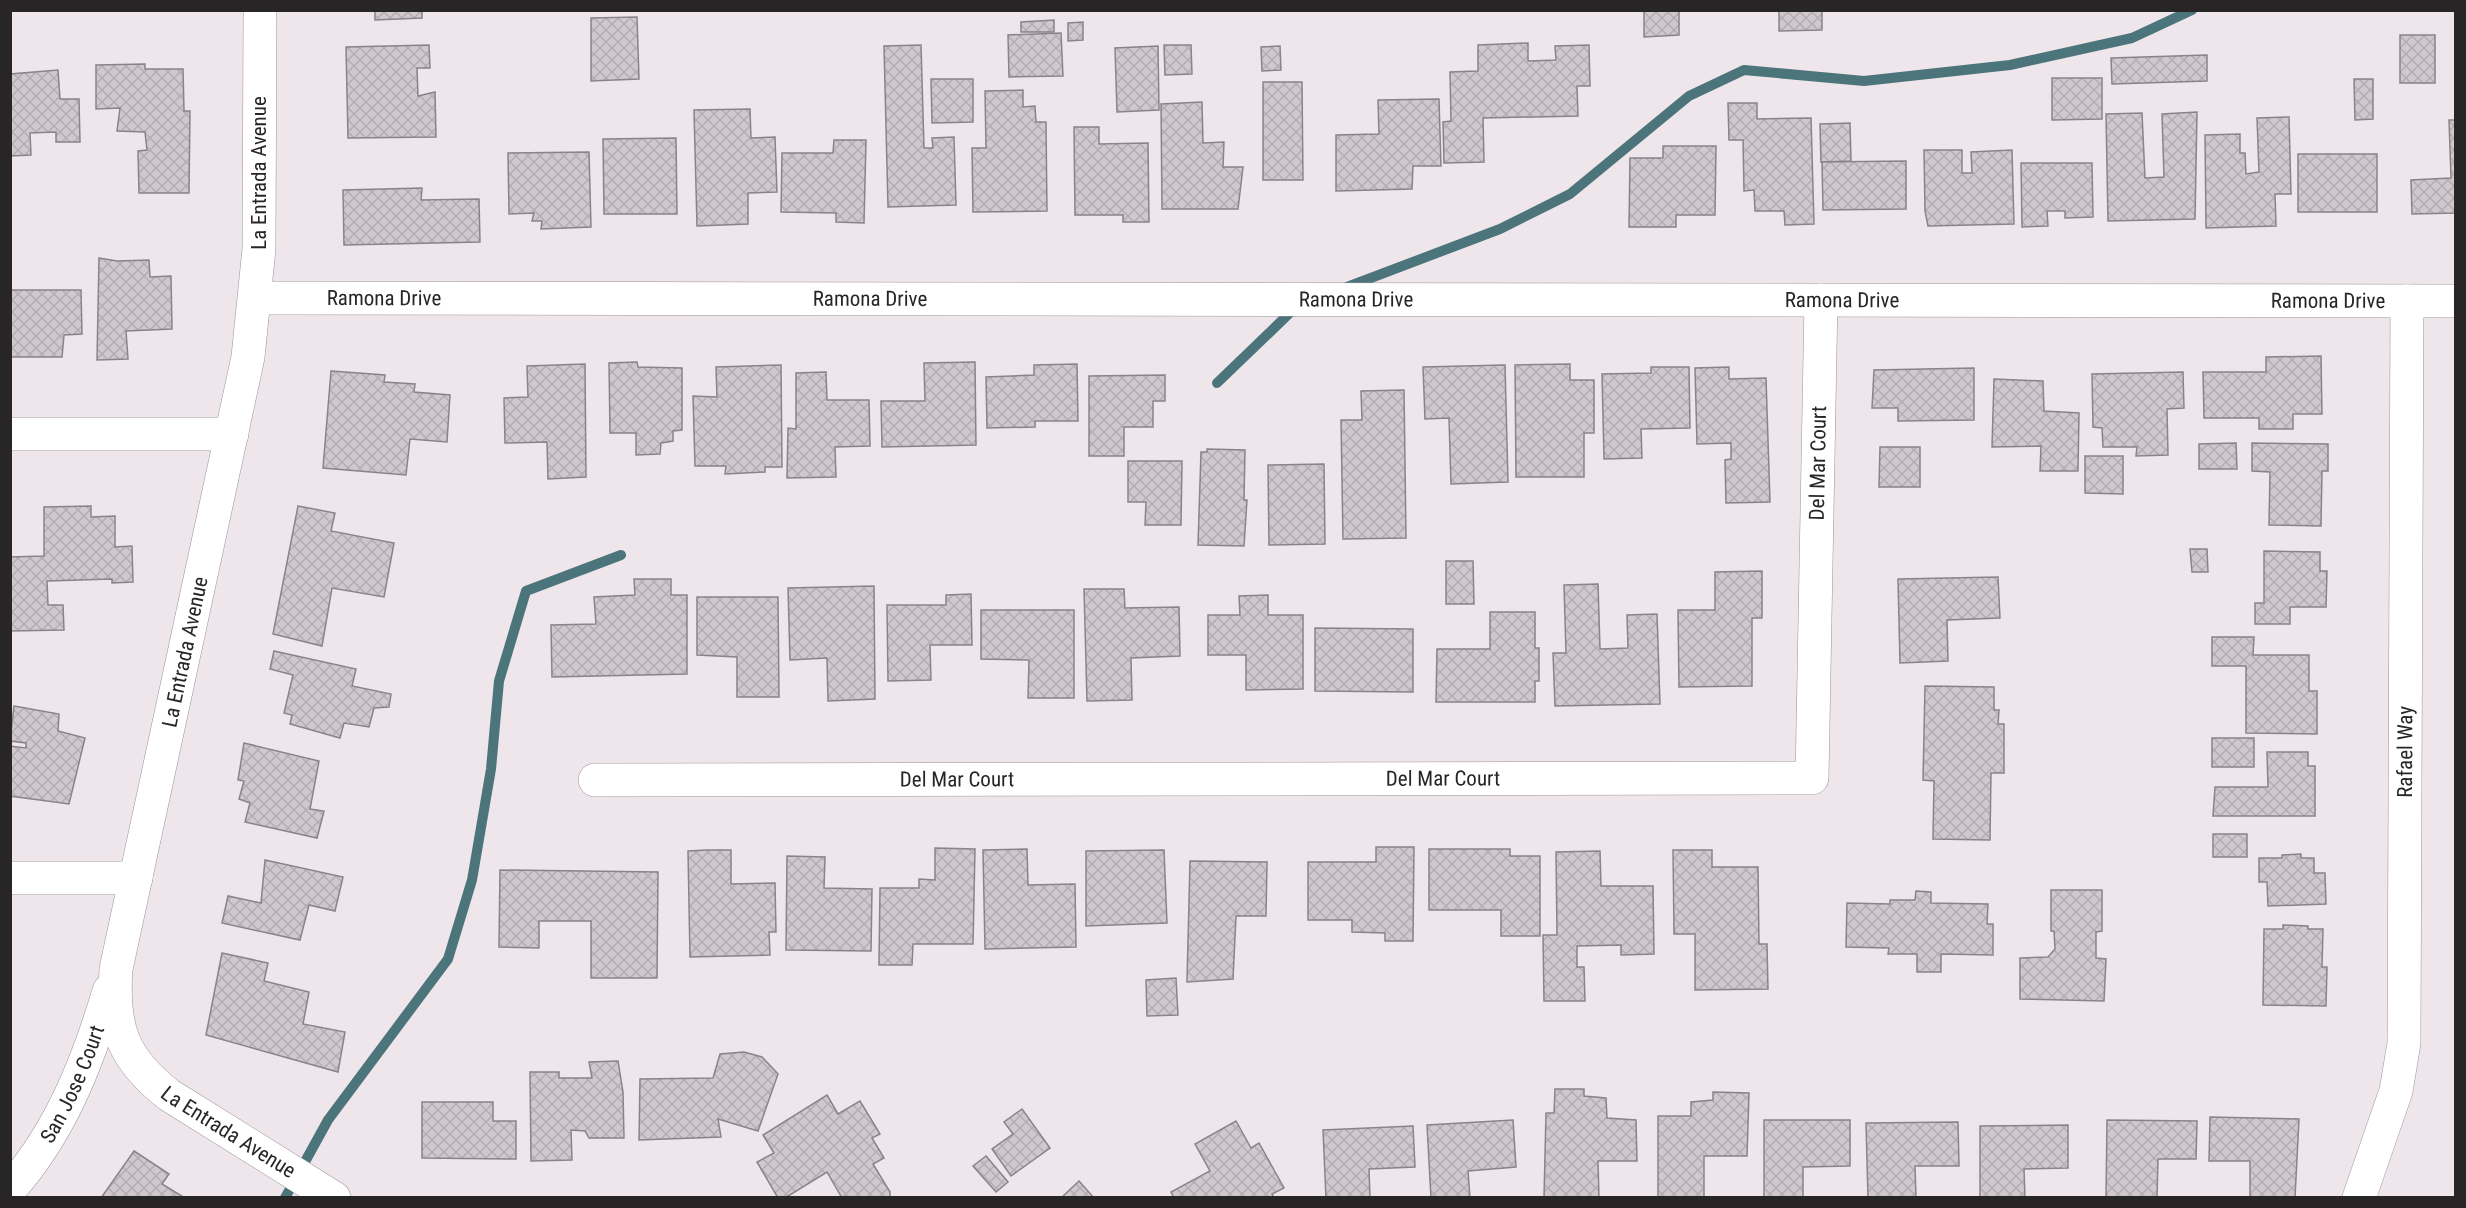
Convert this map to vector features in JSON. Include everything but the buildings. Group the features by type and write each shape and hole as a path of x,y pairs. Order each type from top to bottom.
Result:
{"street":[{"name":"La Entrada Avenue","path":"260,10 259,249 256,298 248,357 116,969 114,998 118,1027 129,1054 147,1077 170,1095 307,1187 334,1197"},
{"name":"Ramona Drive","path":"256,298 2456,301"},
{"name":"Del Mar Court","path":"595,780 1812,778 1821,300"},
{"name":"Rafael Way","path":"2359,1197 2396,1091 2404,1043 2407,301"},
{"path":"10,434 232,434"},
{"path":"10,878 136,878"},
{"name":"San Jose Court","path":"10,1189 46,1140 78,1084 96,1036 116,969"}],"waterway":[{"path":"1347,287 1500,229 1570,194 1689,96 1744,70 1864,81 2010,65 2132,38 2192,10"},
{"path":"1217,383 1296,307"},
{"path":"285,1198 328,1120 448,959 472,880 491,769 499,681 526,591 621,555"}]}
